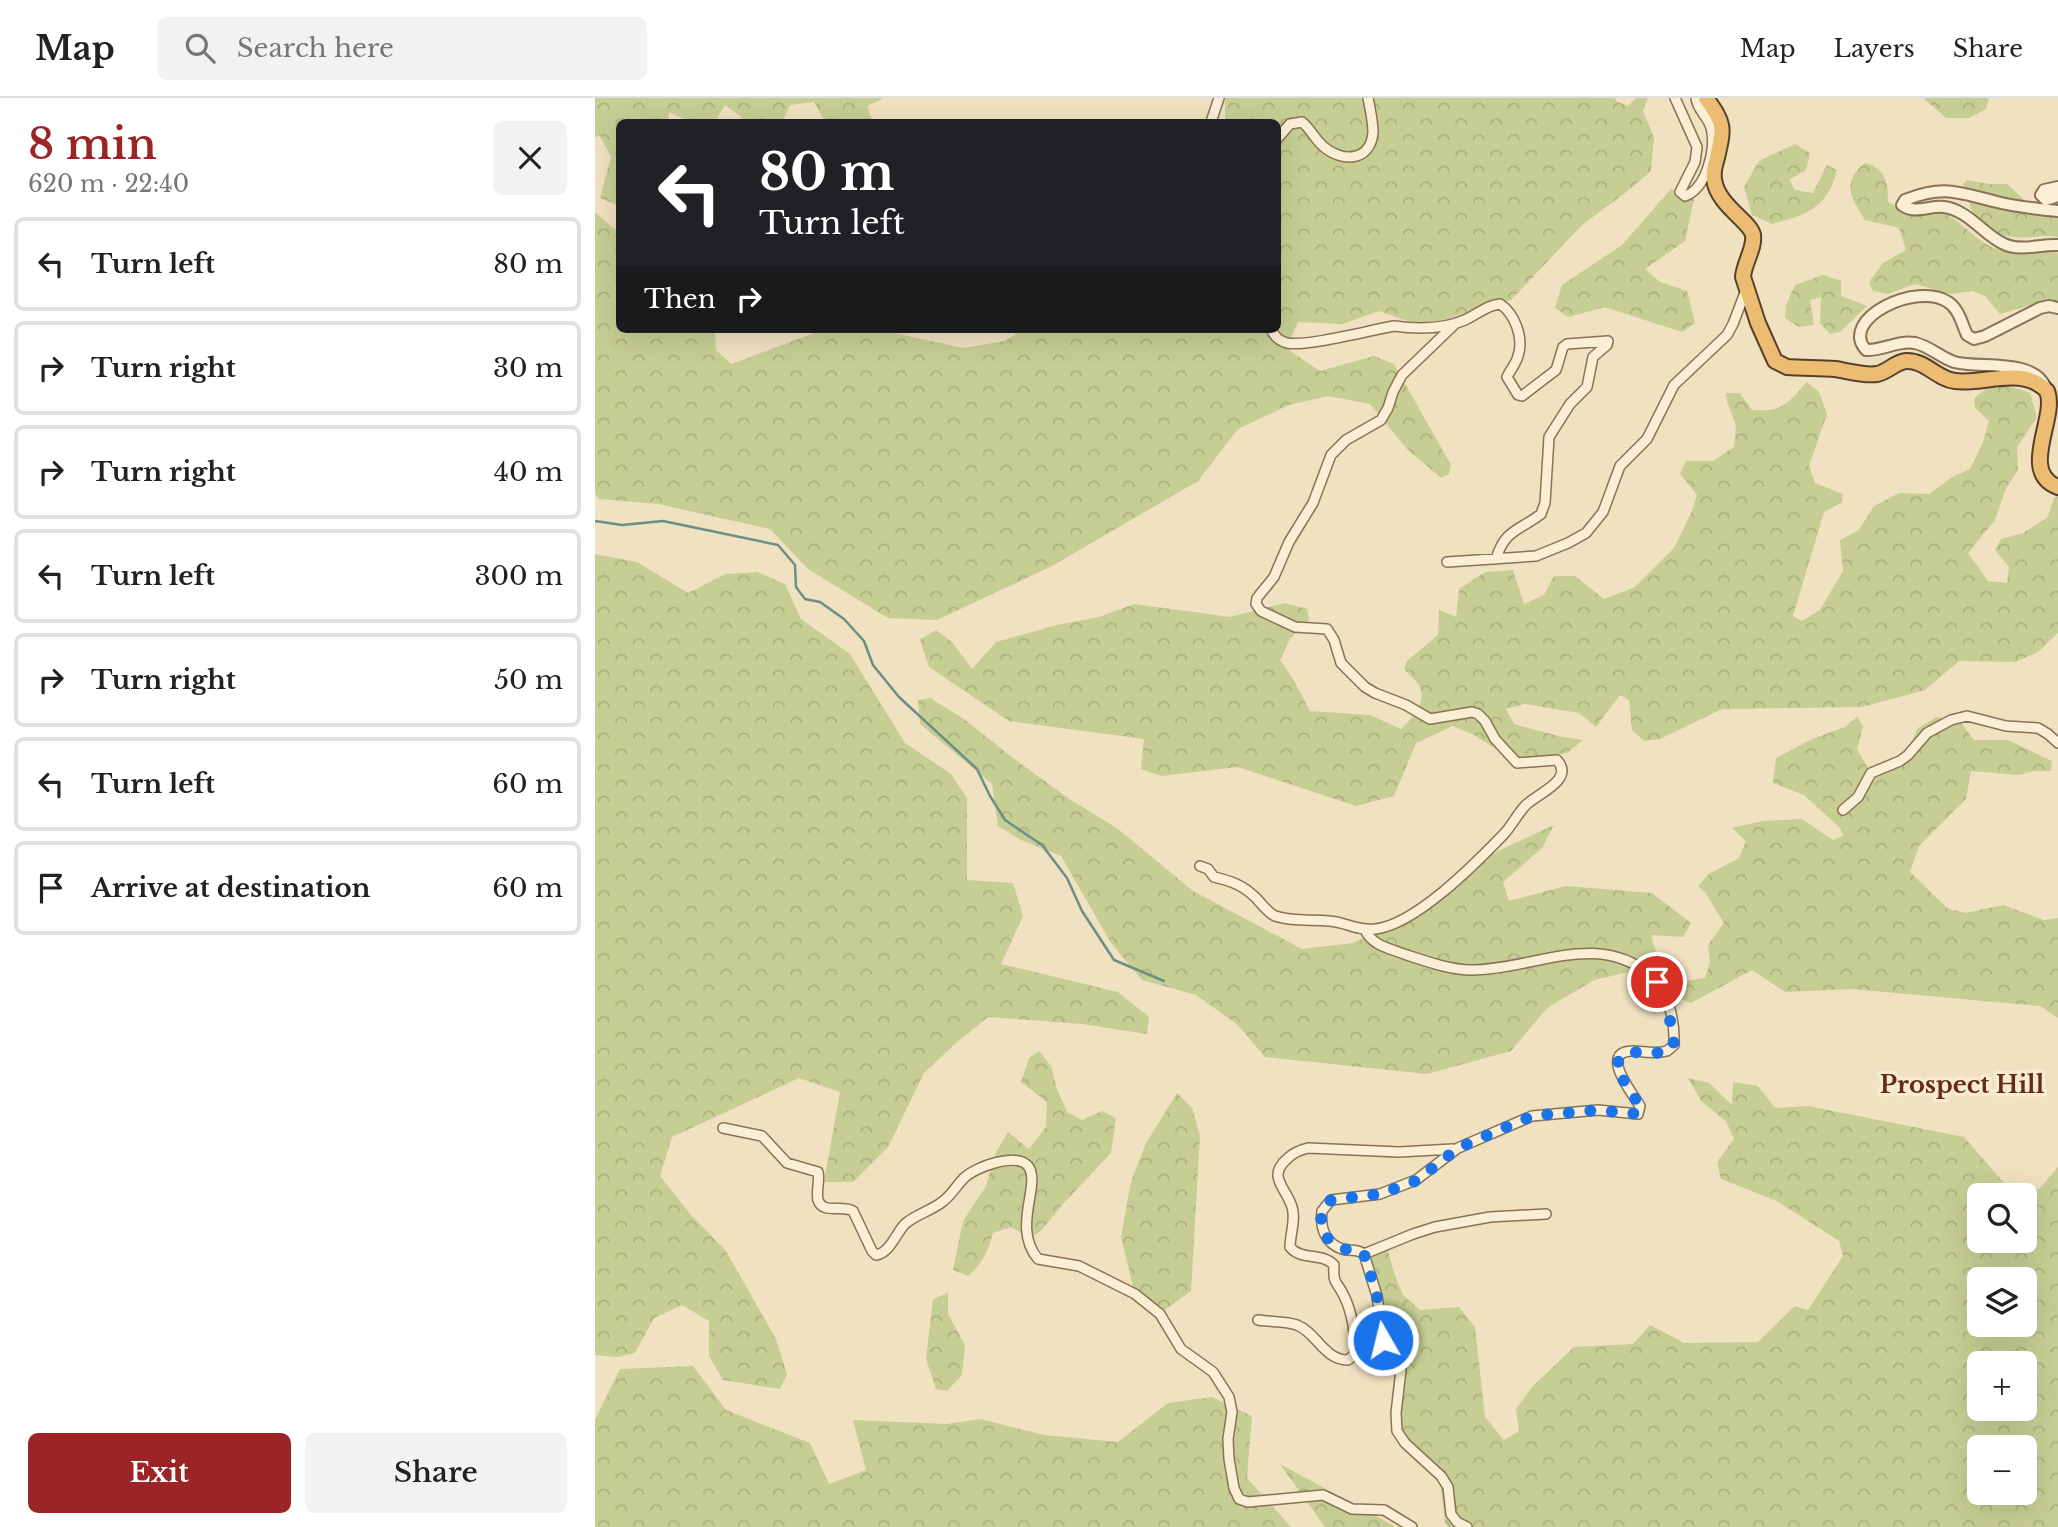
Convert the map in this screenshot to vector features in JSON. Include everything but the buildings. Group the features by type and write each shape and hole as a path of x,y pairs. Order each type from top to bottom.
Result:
{"highway":[{"path":"1706,98 1719,118 1723,131 1715,168 1716,186 1727,206 1753,233 1744,269 1746,290 1775,361 1780,366 1871,374 1887,371 1905,361 1919,363 1951,381 2019,378 2038,384 2047,390 2052,398 2053,417 2042,470 2047,481 2058,487"}],"street":[{"path":"1212,119 1219,98"},
{"path":"1281,134 1290,124 1302,122 1332,153 1346,158 1358,157 1371,142 1373,130 1368,98"},
{"path":"1675,98 1697,147 1695,162 1680,192 1685,197 1698,189 1705,178 1713,143 1710,124 1699,110 1696,98"},
{"path":"2058,187 2044,190 2041,195 2046,200 2058,196"},
{"path":"2058,211 2021,207 1950,191 1922,194 1905,200 1902,205 1914,210 1945,207 1963,215 1991,236 2012,247 2058,245"},
{"path":"1447,562 1546,553 1577,539 1593,526 1603,512 1620,466 1647,439 1674,385 1727,335 1734,324 1746,290"},
{"path":"2047,390 2039,377 2025,370 1962,364 1915,343 1894,344 1869,350 1863,346 1861,337 1868,319 1875,312 1903,299 1922,294 1948,302 1958,313 1967,335 1974,339 1990,334 2039,308 2058,308"},
{"path":"1200,866 1208,869 1214,877 1240,884 1266,910 1276,916 1333,921 1353,929 1366,930 1395,924 1441,893 1503,834 1527,805 1555,784 1562,774 1557,760 1517,763 1495,739 1478,714 1472,712 1430,719 1406,705 1375,693 1341,663 1335,640 1327,629 1295,627 1261,611 1256,604 1257,598 1274,577 1289,542 1314,503 1331,455 1346,440 1381,420 1402,375 1456,323 1495,304 1507,309 1517,328 1518,358 1507,377 1522,397 1556,370 1566,344 1609,342 1593,357 1587,387 1570,404 1549,437 1545,503 1541,514 1503,540 1496,559"},
{"path":"1274,333 1278,339 1291,343 1394,326 1409,328 1456,323"},
{"path":"1843,810 1858,797 1871,773 1900,761 1927,733 1951,720 1967,716 2006,726 2052,731 2058,743"},
{"path":"1366,930 1375,944 1470,970 1564,955 1614,955 1645,971 1660,986 1666,996 1674,1041 1672,1048 1662,1053 1628,1052 1616,1064 1640,1106 1638,1114 1598,1110 1538,1115 1458,1148 1416,1181 1380,1194 1337,1199 1326,1204 1322,1211 1321,1224 1329,1241 1342,1249 1359,1250 1364,1254 1377,1296 1384,1343 1401,1370 1396,1413 1398,1431 1405,1443 1441,1476 1450,1496 1451,1514 1457,1522 1467,1527"},
{"path":"723,1128 762,1136 787,1163 818,1172 817,1196 820,1204 826,1209 851,1209 876,1255 885,1251 908,1222 945,1200 969,1174 1007,1160 1022,1162 1029,1168 1031,1175 1025,1231 1038,1259 1079,1266 1135,1294 1160,1314 1181,1349 1208,1367 1221,1381 1231,1408 1228,1447 1232,1482 1239,1499 1251,1502 1323,1495 1352,1509 1384,1510 1412,1527"},
{"path":"1258,1321 1299,1326 1339,1360 1348,1360 1355,1354 1348,1307 1345,1296 1333,1278 1334,1265 1327,1259 1297,1254 1290,1247 1293,1209 1277,1174 1281,1164 1294,1153 1308,1148 1399,1152 1458,1148"},
{"path":"1364,1254 1435,1227 1503,1215 1546,1214"}],"green space":[{"path":"595,98 884,98 867,106 872,119 823,119 814,102 790,105 783,119 741,119 725,105 717,119 684,119 669,112 668,119 616,119 616,205 600,198 611,157 600,136 595,137"},
{"path":"1225,98 1615,98 1628,106 1636,98 1648,98 1643,111 1654,138 1651,171 1582,225 1511,300 1448,319 1416,324 1379,311 1343,324 1298,322 1286,348 1320,371 1374,356 1394,364 1451,465 1449,474 1441,478 1407,449 1370,404 1328,396 1289,405 1238,429 1198,481 1052,566 937,620 888,618 808,569 770,529 658,504 599,499 595,494 595,212 616,230 616,333 715,333 716,350 731,364 814,333 894,333 963,348 1005,341 1018,333 1281,333 1281,119 1225,119"},
{"path":"1923,98 1989,98 1986,109 1969,118 1946,118"},
{"path":"1795,144 1810,153 1806,170 1789,180 1795,190 1813,193 1827,165 1837,170 1828,193 1814,208 1772,224 1752,215 1744,187 1759,161"},
{"path":"1865,163 1882,173 1888,202 1895,206 1940,212 1997,249 2058,253 2058,303 2051,299 2000,314 1985,296 1973,291 1950,294 1915,284 1888,294 1873,291 1869,282 1883,263 1906,250 1899,228 1865,220 1856,204 1851,184 1853,177"},
{"path":"1967,180 2007,184 2032,207 2058,207 2058,237 2013,237 1991,231 1973,213 1963,184"},
{"path":"1671,189 1694,199 1685,241 1645,269 1660,282 1687,291 1695,323 1682,332 1605,307 1568,317 1555,308 1562,285 1622,245"},
{"path":"1823,275 1841,281 1841,296 1867,306 1840,332 1830,334 1820,323 1821,297 1810,300 1814,325 1799,327 1785,318 1786,305 1795,285"},
{"path":"1807,382 1819,392 1827,414 1809,466 1815,483 1843,494 1841,503 1824,512 1793,616 1802,621 1820,610 1843,571 1840,540 1859,530 1874,506 1899,493 1929,494 1954,476 1970,469 1983,442 1989,421 1975,408 1974,399 1987,389 2007,386 2030,393 2037,417 2017,447 2018,470 2006,488 1995,520 1968,553 1988,581 2007,583 2009,567 1995,550 2001,539 2023,533 2048,517 2054,498 2058,496 2058,633 2038,652 2015,662 1959,661 1925,690 1862,707 1722,709 1660,739 1644,741 1632,730 1629,700 1620,695 1596,727 1579,713 1525,704 1506,709 1514,724 1583,740 1567,753 1515,761 1474,735 1453,726 1416,743 1394,796 1356,806 1238,767 1161,776 1141,769 1144,739 1009,721 929,667 920,640 936,630 952,642 972,669 996,642 1057,625 1099,617 1134,604 1230,617 1285,603 1307,609 1309,620 1290,639 1280,660 1310,711 1370,715 1401,729 1420,705 1422,693 1417,682 1404,669 1407,661 1438,635 1439,610 1456,617 1459,589 1485,572 1513,570 1524,604 1544,595 1554,576 1575,576 1604,599 1635,587 1674,548 1692,511 1697,495 1680,474 1686,461 1713,461 1734,447 1736,426 1726,393 1740,393 1752,410 1771,410 1784,405"},
{"path":"595,554 637,562 688,593 726,574 757,572 785,584 801,619 850,654 905,743 951,774 967,798 967,880 1013,883 1023,916 1001,964 1118,992 1149,1017 1147,1034 1082,1024 988,1017 924,1073 888,1147 853,1182 824,1182 840,1092 799,1078 672,1137 660,1176 691,1215 726,1251 776,1339 787,1374 780,1389 723,1380 709,1356 709,1321 682,1305 654,1318 635,1353 617,1357 595,1355"},
{"path":"930,698 964,719 1068,798 1118,829 1193,891 1302,949 1353,943 1405,918 1475,862 1554,825 1542,848 1503,882 1509,901 1566,886 1652,893 1691,923 1683,937 1651,935 1657,956 1638,970 1594,980 1547,1008 1511,1051 1427,1074 1265,1057 1238,1025 1196,995 1142,980 1111,943 1061,856 1021,840 998,826 992,784 920,724 918,700"},
{"path":"1857,717 1863,726 1857,749 1868,768 1899,768 1918,728 1937,717 1960,721 1974,740 2008,740 2052,761 2051,771 2033,771 2019,775 1971,771 1966,799 1919,846 1910,872 1947,908 1965,913 2003,905 2044,920 2058,918 2058,1018 2040,1006 1852,989 1785,992 1752,970 1691,1003 1661,993 1663,973 1671,968 1685,981 1705,978 1710,962 1708,945 1724,923 1705,892 1698,886 1709,874 1739,858 1746,841 1732,828 1763,821 1802,819 1833,840 1843,836 1840,828 1804,795 1773,783 1776,758 1812,739 1845,727"},
{"path":"1039,1051 1051,1066 1067,1112 1082,1120 1102,1111 1116,1118 1111,1153 1041,1231 1029,1238 1011,1227 993,1233 984,1256 968,1276 953,1270 963,1221 986,1186 996,1152 1008,1132 1029,1149 1046,1127 1047,1102 1021,1082 1029,1058"},
{"path":"1688,1078 1709,1083 1732,1105 1733,1082 1758,1086 1775,1108 1808,1106 1964,1137 2004,1183 1967,1183 1967,1253 2037,1253 2037,1189 2058,1167 2058,1527 1448,1527 1445,1523 1440,1479 1398,1429 1395,1364 1377,1332 1366,1264 1378,1247 1388,1250 1403,1295 1420,1310 1459,1307 1475,1327 1485,1417 1504,1440 1519,1431 1516,1409 1532,1387 1574,1347 1633,1344 1650,1325 1684,1343 1758,1342 1795,1306 1808,1310 1843,1256 1839,1241 1777,1201 1721,1179 1717,1162 1734,1139 1726,1121 1702,1102"},
{"path":"1177,1093 1192,1108 1200,1136 1191,1291 1165,1310 1152,1307 1133,1286 1121,1237 1131,1182 1145,1145"},
{"path":"948,1293 948,1314 965,1345 962,1375 947,1391 936,1389 926,1359 933,1299"},
{"path":"693,1366 726,1410 810,1443 829,1484 866,1470 853,1420 947,1424 981,1419 1044,1435 1118,1442 1168,1403 1212,1397 1252,1416 1247,1478 1291,1527 595,1527 595,1420 620,1369"},
{"path":"1280,1464 1396,1527 1325,1527"}],"waterway":[{"path":"595,521 622,525 663,521 778,545 795,565 796,587 805,599 820,602 844,619 864,641 873,665 899,697 977,769 1005,820 1042,845 1067,878 1082,911 1114,960 1164,981"}],"district":[{"name":"Prospect Hill","path":"1962,1085"}],"route":[{"path":"1383,1340 1377,1296 1364,1254 1359,1250 1342,1249 1329,1241 1321,1224 1322,1211 1326,1204 1331,1200 1380,1194 1416,1181 1458,1148 1532,1116 1598,1110 1638,1114 1640,1106 1616,1064 1628,1052 1662,1053 1674,1045 1665,992 1657,982"}]}
